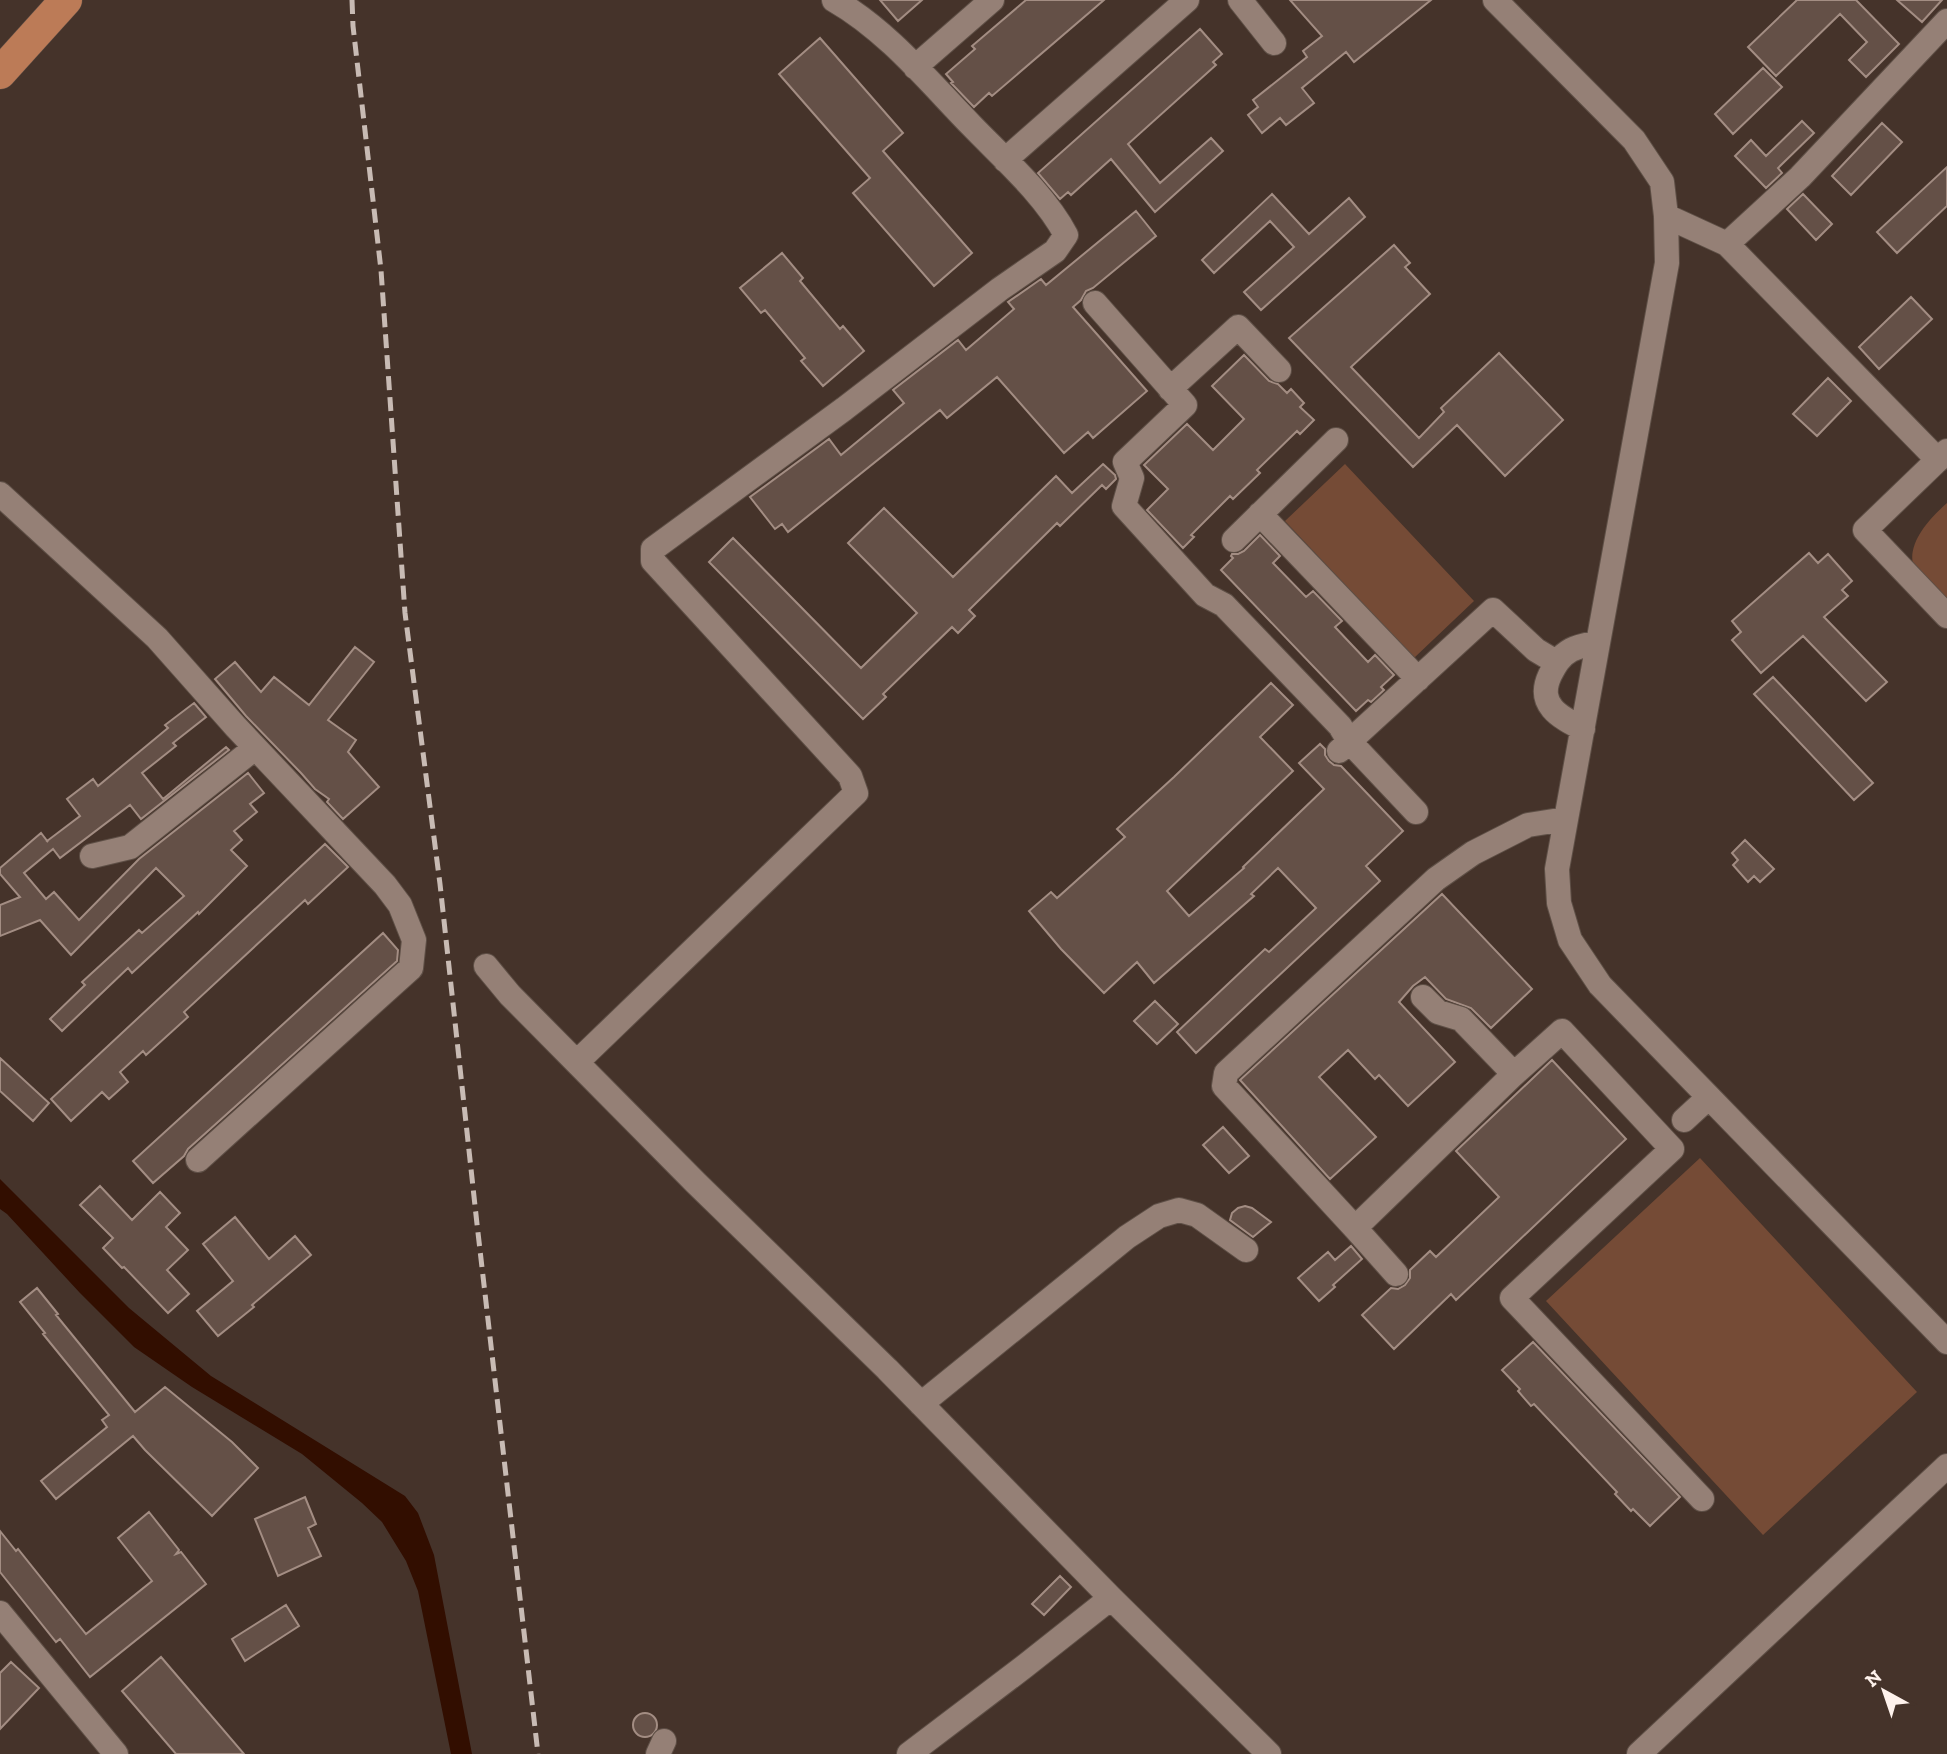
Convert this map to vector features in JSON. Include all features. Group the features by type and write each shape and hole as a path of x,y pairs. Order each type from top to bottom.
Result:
{"main road":[{"path":"1,71 66,0"}],"street":[{"path":"577,1062 856,793 850,776 653,561 653,549 844,409 1000,289 1055,251 1066,235 1056,216 1005,160 881,32 834,0"},
{"path":"915,67 992,0"},
{"path":"1005,160 1187,0"},
{"path":"1240,0 1274,43"},
{"path":"1495,0 1634,140 1662,182 1666,216 1667,263 1557,869 1559,903 1570,940 1600,985 1947,1342"},
{"path":"1727,244 1800,177 1947,21"},
{"path":"1666,216 1727,244 1943,456 1865,530 1947,616"},
{"path":"1096,303 1185,405 1125,462 1132,478 1124,506 1205,596 1224,605 1340,726 1344,746 1416,813"},
{"path":"1170,389 1238,327 1279,370"},
{"path":"1234,540 1336,440"},
{"path":"0,494 157,638 386,886 400,905 414,940 411,968 198,1160"},
{"path":"1260,514 1418,678"},
{"path":"1344,746 1493,610 1536,650 1556,662"},
{"path":"1583,729 1559,717 1548,703 1544,686 1556,662 1572,649 1598,642"},
{"path":"92,856 130,847 256,748"},
{"path":"1396,1274 1224,1086 1226,1073 1436,879 1473,853 1528,825 1566,819"},
{"path":"486,966 510,995 696,1183 921,1404 1269,1754"},
{"path":"1423,998 1438,1012 1461,1019 1514,1074"},
{"path":"1354,1228 1562,1031 1672,1131"},
{"path":"1702,1499 1512,1298 1672,1149 1672,1131 1709,1097"},
{"path":"921,1404 1127,1237 1159,1216 1179,1210 1197,1215 1246,1251"},
{"path":"1639,1754 1947,1466"},
{"path":"909,1754 1026,1667 1111,1598"},
{"path":"0,1613 116,1754"}],"shaded area":[{"path":"1345,464 1474,601 1414,658 1285,521"},
{"path":"1947,503 1947,608 1917,575 1912,555 1925,526"},
{"path":"1700,1158 1917,1392 1763,1535 1546,1301"},
{"path":"0,1179 129,1308 211,1376 405,1496 418,1513 434,1555 472,1754 451,1754 418,1591 406,1561 382,1522 302,1454 192,1387 134,1347 0,1209"}],"building":[{"path":"880,0 922,0 898,21"},
{"path":"1026,0 1104,0 992,96 989,93 974,107 946,74 975,49 972,46"},
{"path":"1290,0 1431,0 1354,62 1346,52 1302,88 1314,103 1286,125 1280,118 1262,133 1248,115 1258,107 1253,100 1307,57 1303,51 1322,36"},
{"path":"1797,0 1856,0 1899,44 1866,77 1849,60 1867,42 1840,14 1776,76 1748,47"},
{"path":"1897,0 1942,0 1922,22"},
{"path":"1200,29 1222,54 1213,62 1216,65 1128,144 1160,183 1211,138 1223,151 1155,212 1111,159 1071,195 1068,192 1060,199 1038,173"},
{"path":"820,38 903,133 883,151 972,253 934,286 853,193 870,178 779,74"},
{"path":"1763,68 1782,87 1733,134 1715,114"},
{"path":"1802,121 1814,133 1778,168 1782,173 1766,188 1735,156 1751,140 1766,156"},
{"path":"1882,123 1902,142 1851,195 1832,176"},
{"path":"1947,167 1947,206 1897,253 1877,232"},
{"path":"1272,194 1309,234 1349,198 1365,217 1261,310 1244,292 1294,247 1270,221 1214,273 1202,260"},
{"path":"1803,194 1832,224 1816,240 1787,209"},
{"path":"1136,211 1156,236 1086,291 1073,307 1147,391 1093,438 1088,432 1064,453 997,377 947,418 940,410 788,532 782,524 775,529 750,497 829,439 841,455 904,403 893,390 958,340 966,350 1014,309 1008,302 1041,279 1046,285"},
{"path":"1394,245 1410,263 1405,267 1430,294 1351,367 1419,438 1444,412 1441,408 1499,353 1563,420 1505,476 1457,425 1413,467 1289,338"},
{"path":"782,253 803,278 800,281 840,329 843,326 864,351 823,386 801,361 805,358 765,310 761,313 740,288"},
{"path":"1911,297 1932,319 1879,369 1859,347"},
{"path":"1244,355 1269,381 1278,384 1287,393 1291,389 1304,403 1300,407 1314,420 1300,434 1297,431 1257,470 1260,473 1233,499 1230,496 1191,535 1194,537 1183,548 1147,510 1168,489 1144,465 1187,424 1213,450 1244,419 1212,386"},
{"path":"1828,378 1851,401 1817,436 1793,414"},
{"path":"1103,464 1116,479 1106,489 1102,485 1060,526 1057,523 969,610 975,616 958,633 952,627 883,694 886,697 863,719 709,562 733,538 861,668 917,613 848,543 884,508 953,577 1056,476 1072,493"},
{"path":"1260,535 1280,556 1273,563 1306,597 1313,591 1342,621 1335,627 1368,662 1375,655 1394,675 1381,687 1384,690 1371,702 1368,700 1356,711 1221,570 1233,558 1232,554 1244,551"},
{"path":"1809,553 1818,563 1828,554 1852,581 1842,590 1848,596 1824,617 1887,682 1866,701 1803,636 1761,673 1732,640 1741,632 1732,621"},
{"path":"355,647 374,662 328,720 356,740 348,752 379,787 343,819 327,802 329,799 315,789 215,679 235,662 261,692 274,677 309,705"},
{"path":"1773,677 1873,783 1854,800 1754,694"},
{"path":"1271,683 1293,705 1260,737 1293,771 1167,891 1189,916 1244,868 1324,789 1299,763 1320,744 1329,761 1341,766 1403,831 1366,866 1380,881 1196,1053 1177,1032 1265,949 1269,952 1316,908 1278,868 1251,894 1254,896 1154,983 1137,962 1104,993 1029,911 1051,892 1057,898 1125,837 1117,829"},
{"path":"194,703 206,717 173,743 176,746 142,773 163,799 226,747 229,750 141,819 130,805 60,858 53,849 24,873 46,899 54,892 79,920 139,859 248,773 264,793 250,804 257,812 234,831 242,840 231,850 247,866 199,914 198,912 132,973 128,968 62,1031 50,1019 85,985 82,982 139,930 142,933 184,896 156,868 71,955 40,920 0,936 0,905 20,897 0,874 0,868 41,833 47,841 80,816 67,799 93,779 98,786 168,728 165,725"},
{"path":"1745,840 1774,869 1760,882 1754,876 1748,882 1733,865 1738,860 1732,853"},
{"path":"325,844 348,867 308,904 305,900 184,1012 188,1017 146,1055 143,1051 120,1072 128,1082 109,1099 102,1092 71,1121 51,1099"},
{"path":"1442,894 1532,989 1491,1028 1471,1008 1446,999 1425,977 1413,986 1399,1002 1455,1062 1408,1106 1379,1075 1375,1079 1348,1050 1319,1077 1376,1137 1330,1179 1240,1080"},
{"path":"383,933 398,950 397,961 153,1183 133,1161"},
{"path":"1155,1001 1178,1024 1157,1044 1134,1021"},
{"path":"0,1058 49,1103 33,1121 0,1091"},
{"path":"1552,1060 1626,1139 1456,1300 1451,1294 1394,1349 1362,1315 1391,1288 1398,1289 1405,1285 1410,1278 1410,1270 1430,1251 1436,1257 1499,1197 1456,1151"},
{"path":"1223,1127 1249,1156 1229,1173 1203,1145"},
{"path":"100,1186 132,1220 160,1192 180,1213 166,1227 188,1250 167,1270 189,1294 168,1313 103,1248 113,1238 80,1205"},
{"path":"1245,1206 1271,1222 1253,1237 1230,1220 1232,1213"},
{"path":"235,1217 269,1259 295,1236 311,1255 218,1336 197,1311 233,1281 203,1244"},
{"path":"1351,1246 1362,1259 1319,1301 1298,1278 1328,1252 1335,1260"},
{"path":"37,1288 135,1412 165,1387 232,1442 258,1468 212,1516 133,1436 56,1499 41,1481 107,1427 102,1420 109,1415 20,1302"},
{"path":"1533,1342 1680,1497 1650,1526 1633,1509 1631,1511 1615,1494 1617,1492 1534,1404 1531,1406 1502,1370"},
{"path":"305,1497 316,1524 308,1528 321,1556 278,1576 255,1519"},
{"path":"149,1512 179,1550 176,1554 181,1552 206,1584 90,1677 60,1639 56,1642 0,1572 0,1531 16,1551 18,1549 86,1634 152,1581 118,1538"},
{"path":"1060,1576 1071,1587 1044,1615 1032,1604"},
{"path":"286,1605 299,1626 245,1661 232,1639"},
{"path":"161,1657 244,1754 176,1754 122,1691"},
{"path":"11,1662 39,1688 0,1729 0,1673"},
{"path":"645,1713 656,1720 657,1725 650,1736 645,1737 634,1730 633,1725 640,1714"}],"railway":[{"path":"352,0 381,270 405,613 440,884 538,1754"}]}
